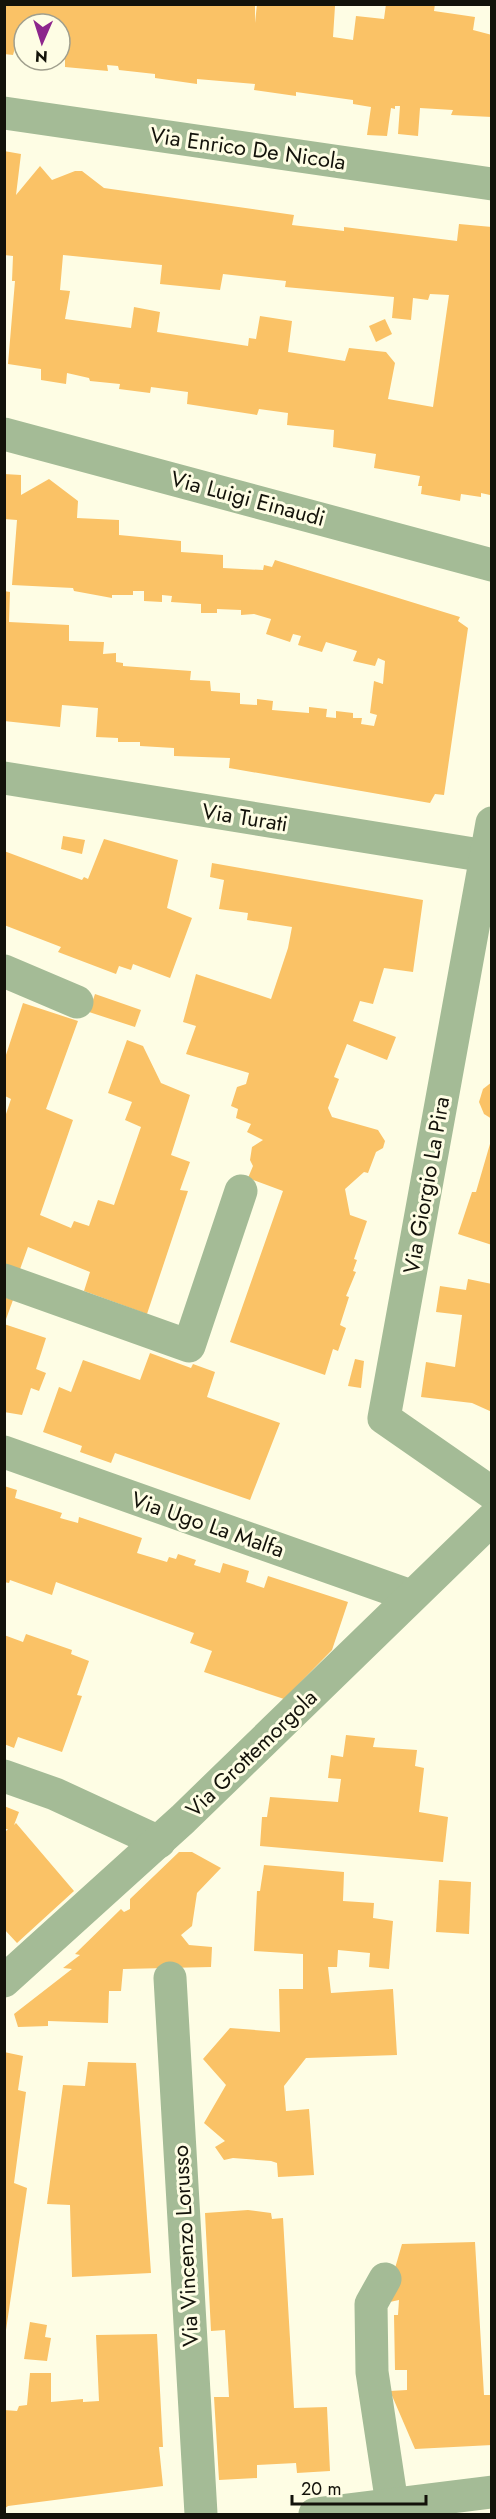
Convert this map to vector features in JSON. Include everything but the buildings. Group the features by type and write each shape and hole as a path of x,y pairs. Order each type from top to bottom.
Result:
{"street":[{"name":"Via Enrico De Nicola","path":"4,113 492,184"},
{"name":"Via Luigi Einaudi","path":"4,434 492,565"},
{"name":"Via Turati","path":"4,778 486,856"},
{"name":"Via Giorgio La Pira","path":"492,823 384,1418 492,1493"},
{"path":"4,971 77,1002"},
{"path":"4,1280 189,1346 241,1191"},
{"name":"Via Ugo La Malfa","path":"4,1452 411,1596"},
{"name":"Via Grottemorgola","path":"4,1981 159,1842 492,1519"},
{"path":"4,1776 55,1794 159,1842"},
{"name":"Via Vincenzo Lorusso","path":"170,1978 201,2514"},
{"path":"385,2279 371,2304 372,2372 392,2504"},
{"path":"315,2514 392,2504 436,2506 492,2492"}]}
